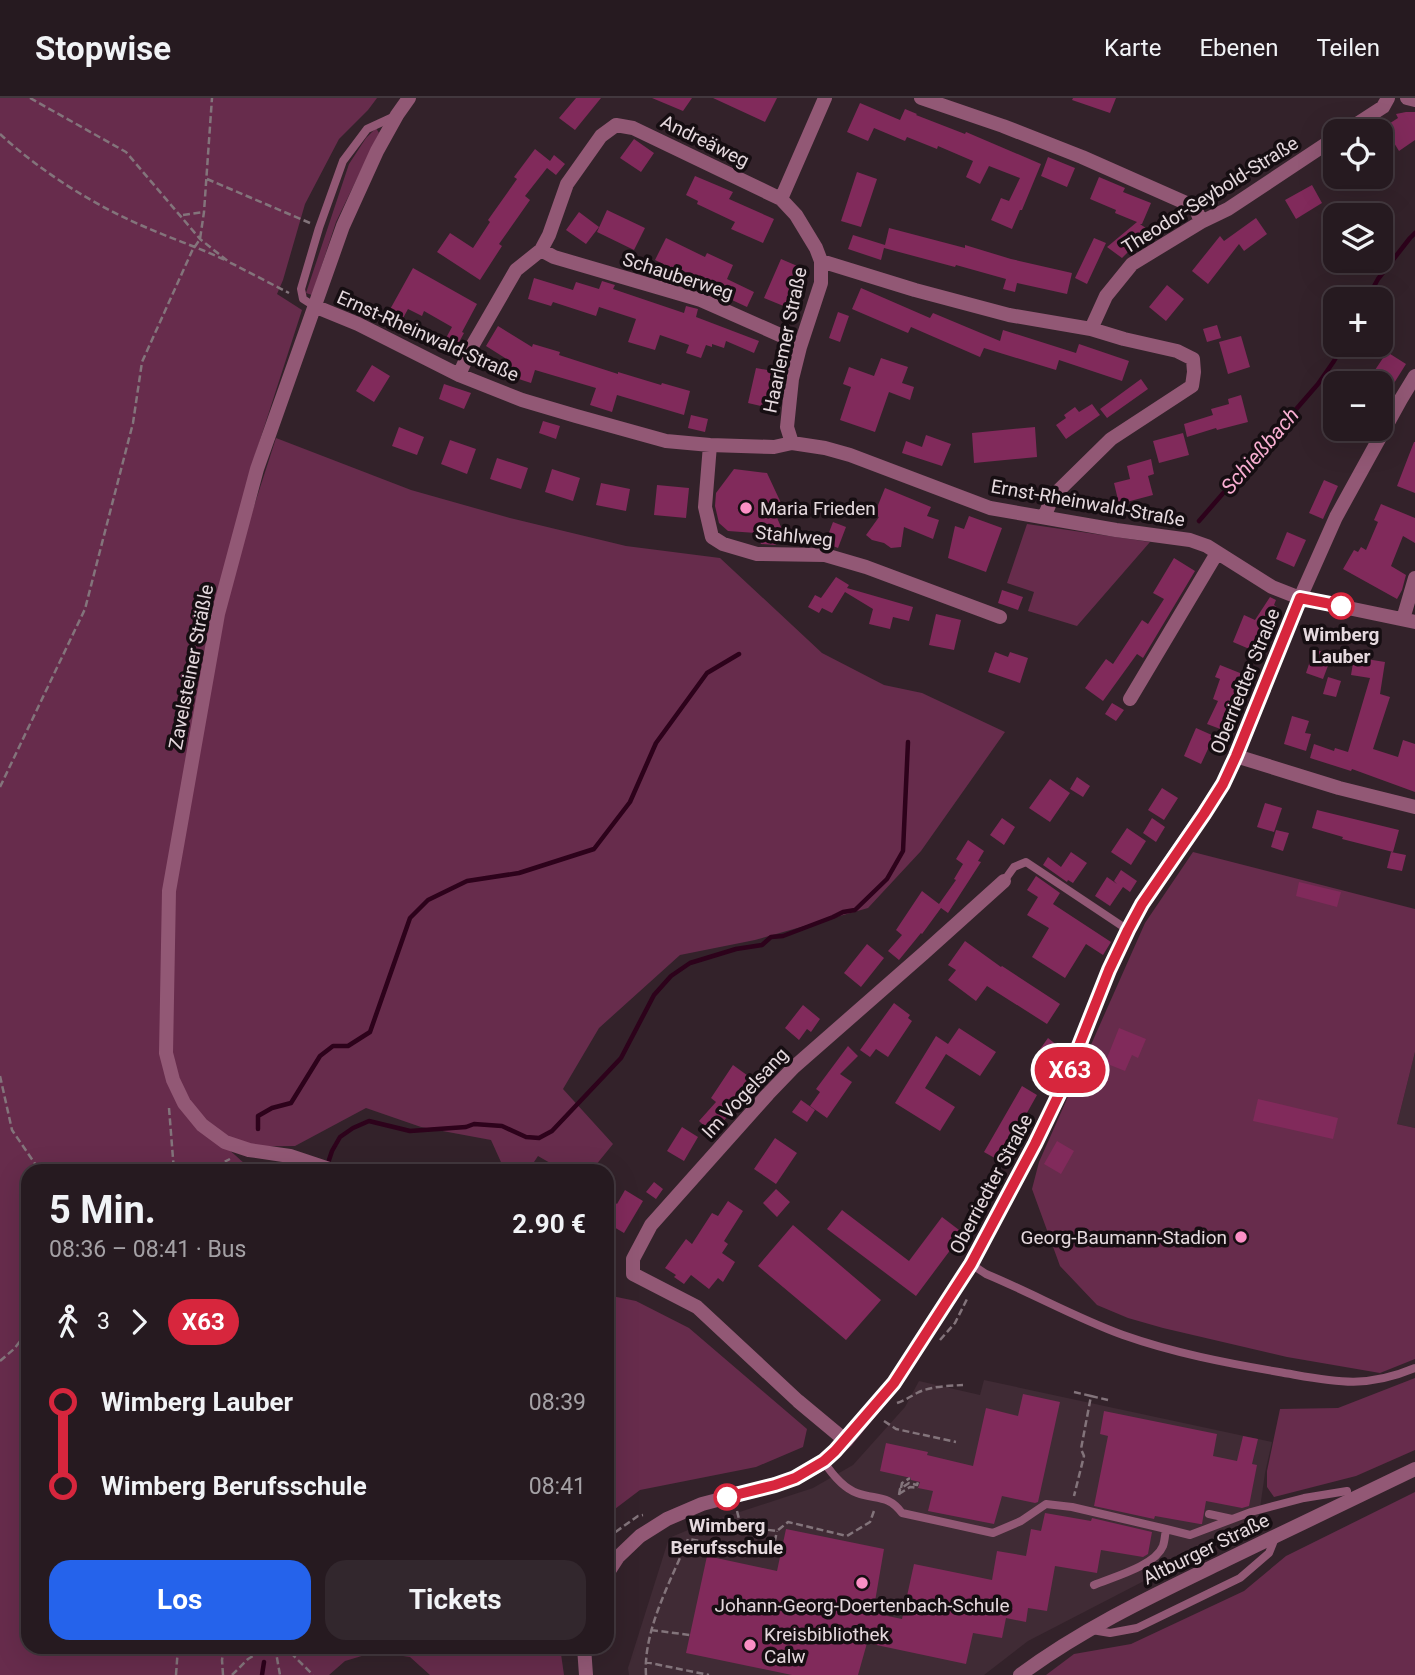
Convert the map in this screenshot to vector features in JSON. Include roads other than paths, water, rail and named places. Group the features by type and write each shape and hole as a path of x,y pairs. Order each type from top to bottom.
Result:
{"street":[{"name":"Zavelsteiner Sträßle","path":"314,1164 290,1156 248,1150 225,1142 202,1125 184,1103 173,1080 166,1053 169,891 218,614 257,469 309,303 377,151 410,98"},
{"path":"781,200 825,98"},
{"path":"921,98 1003,126 1116,171 1195,207 1201,222"},
{"path":"1364,119 1383,107 1388,98"},
{"path":"1407,98 1415,100"},
{"name":"Andreäweg","path":"459,375 471,348 516,270 541,250 549,236 567,184 601,136 616,125 633,128 781,200"},
{"name":"Theodor-Seybold-Straße","path":"1091,329 1105,296 1132,264 1201,222 1228,209 1323,146"},
{"name":"Haarlemer Straße","path":"781,200 796,215 817,248 821,261 821,283 800,346 793,379 787,427 792,443"},
{"name":"Schauberweg","path":"541,250 554,257 701,300 800,346"},
{"path":"821,261 1009,315 1091,329 1177,351 1193,359 1192,386 1111,439 1053,496 1044,517"},
{"name":"Ernst-Rheinwald-Straße","path":"309,303 358,324 459,375 522,400 666,441 774,447 792,443 825,448 990,508 1190,540 1207,546 1272,587 1300,598 1409,620"},
{"name":"Oberriedter Straße","path":"614,1568 618,1557 640,1536 667,1519 702,1504 795,1478 824,1461 846,1441 894,1383 971,1264 1035,1144 1063,1086 1109,970 1142,904 1223,784 1336,517 1415,376"},
{"name":"Stahlweg","path":"710,445 705,507 712,537 723,544 757,554 825,555 866,567 1000,617"},
{"path":"1130,699 1217,553"},
{"path":"1409,620 1415,578"},
{"path":"1236,756 1339,788 1415,807"},
{"name":"Im Vogelsang","path":"846,1441 798,1401 696,1307 634,1274 633,1259 651,1225 794,1067 1004,881"},
{"name":"Altburger Straße","path":"1020,1675 1089,1630 1179,1583 1415,1469"},
{"path":"584,1654 586,1675"}],"lane":[{"path":"309,303 300,289 342,161 367,129 397,115"},
{"name":"Im Vogelsang","path":"1004,881 1014,866 1026,862 1128,930"},
{"path":"971,1264 986,1274 1122,1334 1224,1362 1344,1383 1375,1381 1415,1368"},
{"path":"824,1461 841,1483 855,1493 893,1502 902,1513 993,1533 1021,1521 1046,1504 1072,1507 1190,1535 1251,1512 1304,1498 1347,1491"},
{"path":"1209,1514 1232,1519"},
{"path":"1094,1585 1146,1563 1164,1544 1166,1528"},
{"path":"1089,1630 1110,1633 1137,1628 1240,1578 1269,1553 1276,1536"}],"waterway":[{"name":"Schießbach","path":"1374,287 1415,233"},
{"name":"Schießbach","path":"1199,521 1318,384 1336,357"},
{"path":"258,1129 258,1116 272,1108 291,1103 320,1056 333,1046 348,1046 370,1032 410,918 428,900 467,881 519,873 594,849 630,802 656,743 707,673 739,654"},
{"path":"329,1160 340,1137 369,1121 410,1131 466,1127 474,1124 502,1126 526,1137 539,1138 552,1131 621,1058 654,995 671,976 690,963 736,949 762,945 771,937 783,936 843,912 855,910 887,879 903,851 908,742"},
{"path":"262,1675 264,1662"}],"place":[{"name":"Maria Frieden","path":"746,508"},
{"name":"Wimberg Lauber","path":"1341,606"},
{"name":"Georg-Baumann-Stadion","path":"1241,1237"},
{"name":"Wimberg Berufsschule","path":"727,1497"},
{"name":"Johann-Georg-Doertenbach-Schule","path":"862,1583"},
{"name":"Kreisbibliothek Calw","path":"750,1645"}]}
